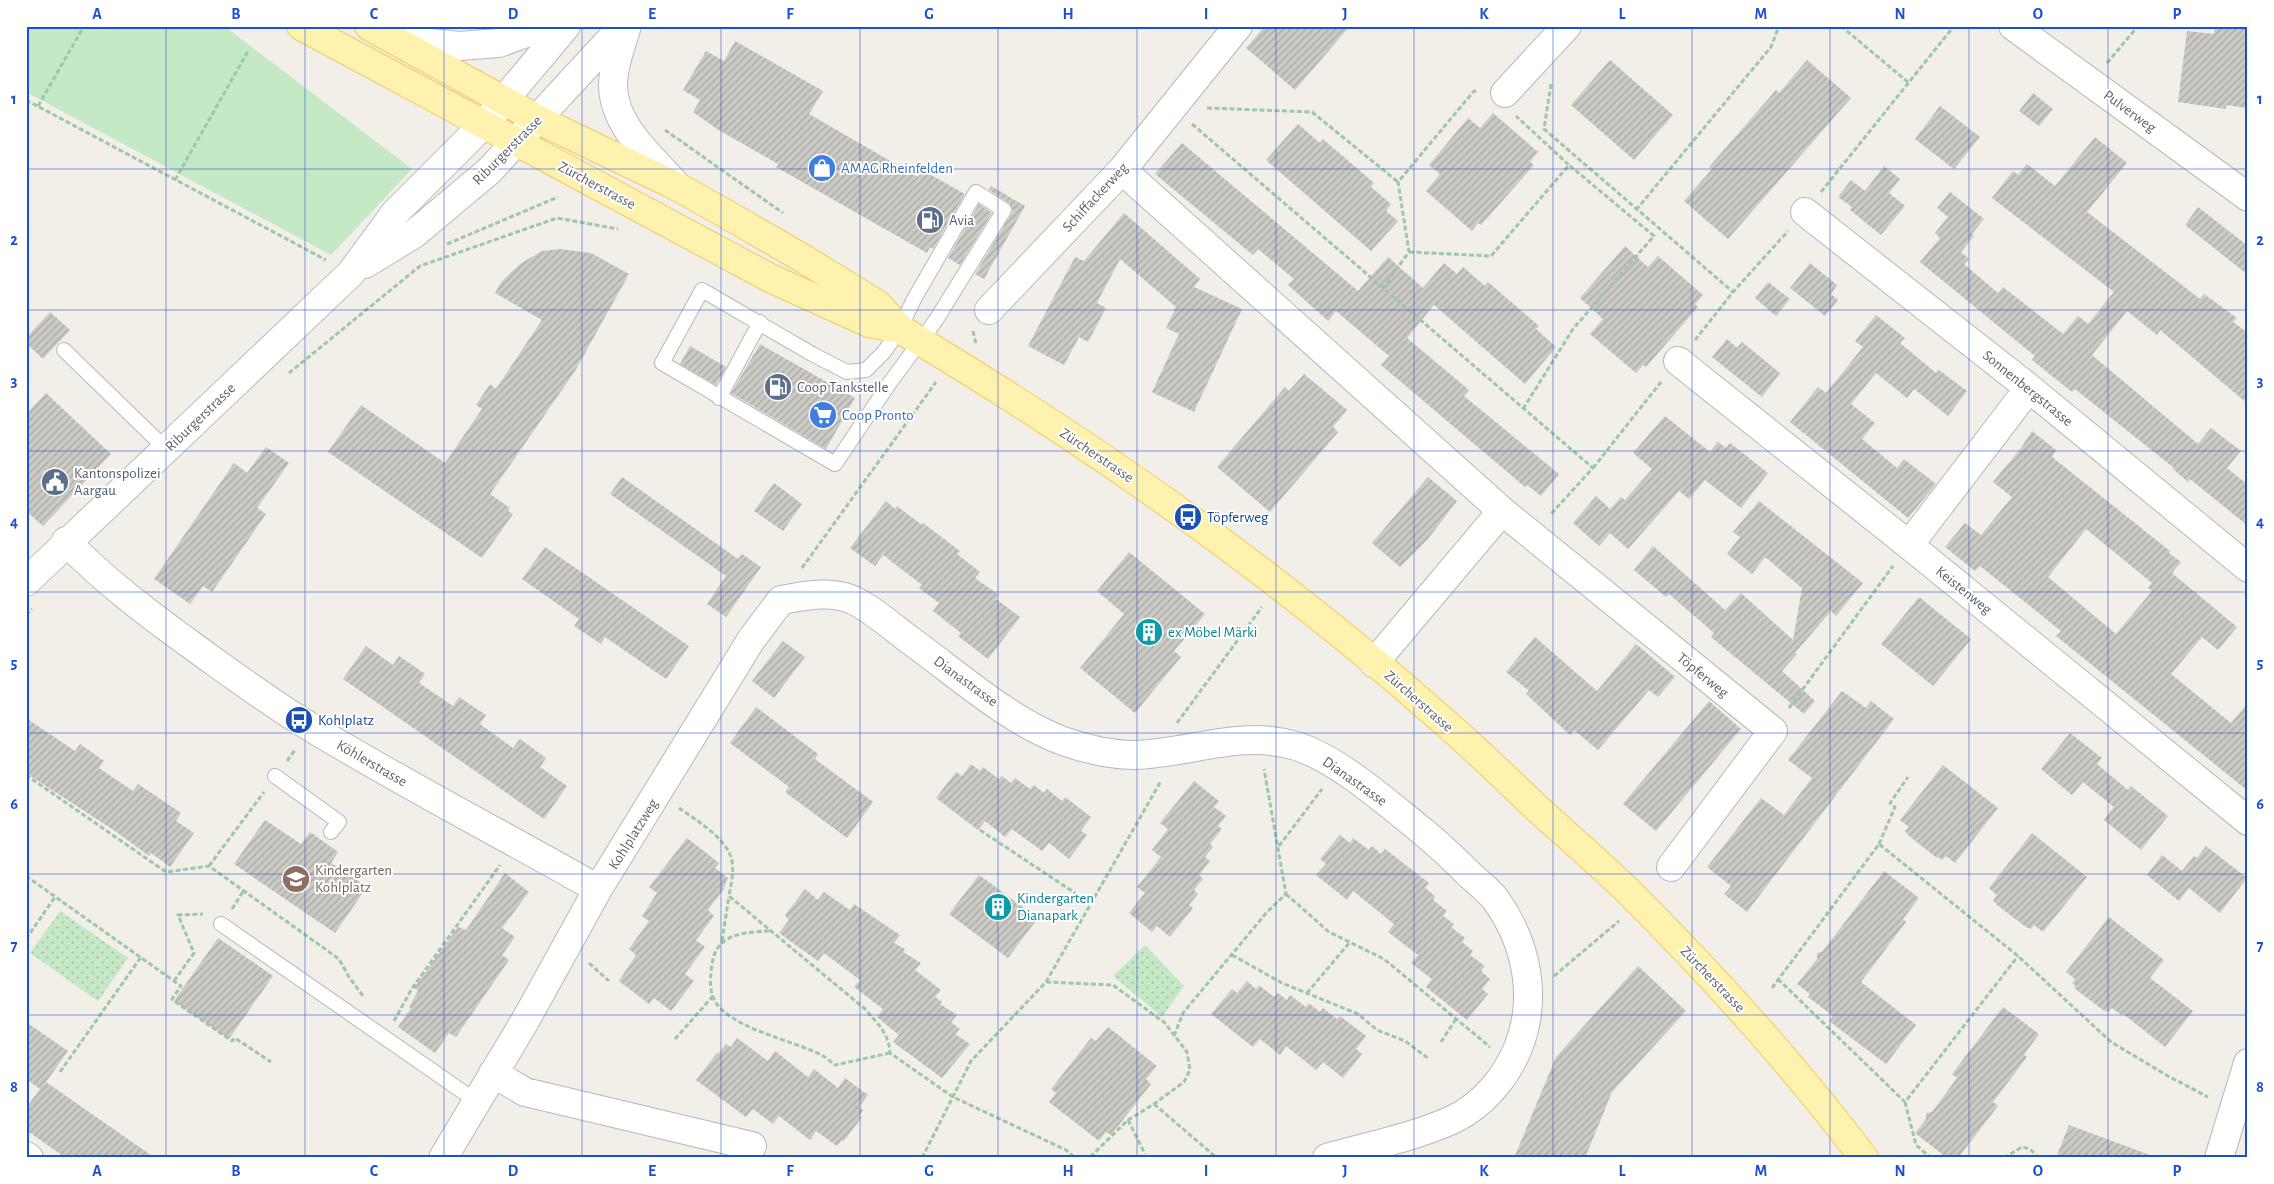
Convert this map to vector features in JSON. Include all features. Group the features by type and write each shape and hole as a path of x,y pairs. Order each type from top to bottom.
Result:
{"main road":[{"name":"Zürcherstrasse","path":"301,26 770,278 869,324 910,336"},
{"name":"Zürcherstrasse","path":"369,26 504,102 678,187 804,259 877,304 910,336 1102,458 1188,517 1278,584 1441,719 1628,892 1740,1007 1807,1083 1864,1158"}],"street":[{"path":"393,39 459,46 499,42 545,26"},
{"name":"Riburgerstrasse","path":"32,592 66,541 351,273 395,213 483,125 566,26"},
{"name":"Riburgerstrasse","path":"351,273 414,234 489,171 518,143 625,26"},
{"name":"Riburgerstrasse","path":"625,26 613,86 616,110 627,130 678,187"},
{"name":"Schiffackerweg","path":"989,310 1122,170 1238,26"},
{"path":"1505,92 1567,26"},
{"name":"Pulverweg","path":"2013,26 2248,196"},
{"name":"Töpferweg","path":"1122,170 1502,511 1772,731"},
{"name":"Sonnenbergstrasse","path":"1805,212 2029,388 2248,568"},
{"name":"Keistenweg","path":"1678,361 2248,821"},
{"path":"1908,545 2029,388"},
{"path":"1374,663 1502,511"},
{"name":"Köhlerstrasse","path":"66,541 84,560 168,627 311,728 598,889"},
{"name":"Dianastrasse","path":"781,600 819,594 851,599 876,614 1009,712 1039,731 1099,752 1134,755 1234,740 1259,740 1295,746 1323,758 1380,798 1438,844 1494,897 1511,924 1522,949 1528,981 1528,1005 1523,1036 1511,1065 1491,1092 1457,1118 1424,1130 1327,1158"},
{"name":"Kohlplatzweg","path":"443,1158 526,1021 598,889 751,640 781,600"},
{"path":"1672,867 1772,731"},
{"path":"2219,1158 2235,1111 2248,1063"},
{"path":"493,1073 525,1092 752,1146"}],"lane":[{"path":"910,336 884,352 866,370 847,372 812,354 788,338 702,290 662,363 835,464 889,384 910,336 1004,210 976,192 914,299 910,336"},
{"path":"719,398 760,322"},
{"path":"64,350 166,449"},
{"path":"275,776 339,822 331,832"},
{"path":"221,924 476,1101"}],"path":[{"path":"38,106 84,26"},
{"path":"1636,210 1771,47 1779,26"},
{"path":"1841,26 1909,83"},
{"path":"1532,536 1593,468 1734,292 1805,212 1954,26"},
{"path":"2091,83 2138,26"},
{"path":"175,180 248,51"},
{"path":"1552,80 1544,129 1636,210 1734,292"},
{"path":"1398,182 1474,91 1505,92 1500,102 1654,236 1573,329 1523,409"},
{"path":"26,100 351,273"},
{"path":"1172,107 1312,112 1398,182 1409,252 1382,289"},
{"path":"1172,107 1593,468"},
{"path":"1409,252 1491,256 1569,164"},
{"path":"442,246 558,196"},
{"path":"420,266 557,218 623,230"},
{"path":"281,379 425,261"},
{"path":"781,600 819,542 936,382 948,388 976,344 973,330 989,310"},
{"path":"1772,731 1908,545"},
{"path":"922,1158 970,1061 1046,982 1179,749 1172,730 1278,584"},
{"path":"26,615 32,592"},
{"path":"209,866 311,728"},
{"path":"1259,740 1286,894 1329,932 1384,959 1511,1065"},
{"path":"1278,846 1337,768"},
{"path":"26,775 166,872 209,866 339,959 364,998"},
{"path":"1772,988 1879,844 1895,807 1890,803 1908,778"},
{"path":"658,793 705,826 725,846 732,859 722,942 715,953 711,969 713,996 721,1009 752,1029 823,1055 835,1065 890,1053 952,1097 1066,1150 1075,1158"},
{"path":"980,830 1090,903"},
{"path":"392,1026 411,990 516,842"},
{"path":"1879,844 2018,956 2111,1042 2168,1076 2235,1111"},
{"path":"26,876 181,986 172,999 232,1042 235,1038 271,1062"},
{"path":"1174,1036 1183,1014 1267,912 1286,894"},
{"path":"26,939 55,896"},
{"path":"729,896 865,1010 885,1031 890,1042 890,1053"},
{"path":"174,981 194,953 178,915 204,914 221,924"},
{"path":"722,942 740,932 769,930"},
{"path":"1306,993 1350,942"},
{"path":"1232,955 1282,984 1358,1014 1377,1030 1405,1041 1429,1059"},
{"path":"1905,1102 2018,956"},
{"path":"60,1072 142,957"},
{"path":"1778,979 1905,1102 1916,1145 1931,1158"},
{"path":"1046,982 1114,985 1164,1023 1187,1052 1190,1070 1184,1082 1128,1120 1089,1158"},
{"path":"675,1039 713,996"},
{"path":"1441,1042 1456,1019"},
{"path":"1154,1104 1217,1158"},
{"path":"1128,1120 1145,1154"},
{"path":"2004,1158 2022,1147 2030,1149 2036,1155 2036,1158"}],"green space":[{"path":"26,26 224,26 412,169 331,255 26,92"},
{"path":"60,911 128,958 98,1001 30,953"},
{"path":"1145,945 1184,986 1162,1017 1113,976"}],"building":[{"path":"1265,26 1350,26 1295,90 1246,48"},
{"path":"2215,26 2248,26 2246,108 2226,105 2226,109 2178,102 2187,31 2214,34"},
{"path":"735,41 823,91 809,114 918,177 922,170 965,194 933,249 930,247 927,253 776,167 778,164 717,129 693,112 700,100 683,90 706,51 724,61"},
{"path":"1610,60 1673,115 1634,160 1571,105"},
{"path":"1807,60 1851,98 1728,239 1684,201 1712,169 1709,167 1776,90 1779,93"},
{"path":"2033,93 2053,109 2039,126 2019,111"},
{"path":"1940,106 1980,137 1954,169 1915,139"},
{"path":"1493,113 1538,152 1530,162 1534,165 1481,225 1478,223 1472,231 1426,191 1440,174 1429,165 1468,118 1480,128"},
{"path":"1298,124 1320,143 1323,139 1374,183 1371,187 1391,204 1386,211 1398,221 1371,251 1266,160"},
{"path":"2095,137 2127,163 2087,212 2200,299 2204,294 2237,318 2233,322 2248,333 2248,404 2160,330 2157,335 2127,311 2092,355 2198,444 2211,428 2241,451 2227,468 2248,485 2248,526 2190,479 2188,482 2174,468 2075,389 2072,392 2032,360 2035,356 1920,262 1940,238 1935,233 1948,217 1937,208 1950,192 1984,219 1972,234 1974,236 1961,252 1969,259 1964,264 1998,293 2003,287 2063,334 2078,316 2088,324 2114,292 1992,198 2013,171 2018,175 2027,164 2055,186"},
{"path":"1182,143 1358,291 1388,257 1423,288 1444,263 1457,274 1463,267 1485,286 1488,282 1539,326 1536,329 1556,347 1525,384 1434,305 1407,338 1469,390 1464,396 1559,474 1541,496 1527,485 1525,487 1381,365 1389,356 1336,311 1328,321 1288,285 1294,279 1258,249 1253,255 1155,174"},
{"path":"1884,166 1900,179 1889,193 1905,206 1881,235 1850,210 1852,207 1838,197 1851,180 1865,191"},
{"path":"991,186 1025,206 984,279 975,274 1013,211 1009,203 989,190"},
{"path":"979,204 992,213 960,265 948,258"},
{"path":"2198,207 2248,246 2248,275 2185,225"},
{"path":"1124,213 1200,279 1194,287 1242,309 1194,412 1152,392 1179,334 1166,328 1176,307 1120,259 1097,303 1106,308 1088,342 1079,337 1064,365 1028,346 1075,257 1084,261"},
{"path":"1625,246 1648,267 1658,256 1703,295 1695,304 1698,307 1646,367 1643,365 1636,373 1590,334 1603,319 1580,298"},
{"path":"560,249 591,253 629,274 575,371 490,494 510,508 508,511 513,514 482,558 328,452 361,405 445,463 482,409 476,405 490,384 496,389 542,320 495,293 502,281 520,264 542,251"},
{"path":"1810,263 1837,285 1831,294 1838,300 1825,316 1790,288"},
{"path":"1768,282 1790,299 1776,316 1755,298"},
{"path":"50,312 70,330 43,359 26,343 26,338"},
{"path":"1876,315 1905,338 1900,343 1936,373 1939,370 1967,391 1948,416 1914,389 1907,398 1876,373 1851,404 1875,423 1862,439 1897,468 1904,459 1936,484 1908,518 1790,422 1818,387 1826,393 1863,347 1855,341"},
{"path":"1727,339 1737,348 1742,342 1780,373 1762,397 1712,357"},
{"path":"760,344 855,398 826,449 731,393"},
{"path":"690,346 726,367 716,385 680,364"},
{"path":"1304,374 1347,410 1333,427 1338,432 1270,512 1217,467 1285,387 1289,391"},
{"name":"Kantonspolizei Aargau","path":"46,393 111,454 43,526 26,511 26,414"},
{"path":"1665,416 1710,452 1718,442 1726,448 1730,443 1768,473 1741,508 1705,480 1689,499 1679,491 1628,549 1610,533 1599,546 1573,523 1596,496 1610,509 1621,497 1625,500 1652,469 1633,453"},
{"path":"2032,431 2056,450 2052,457 2170,551 2169,553 2181,562 2172,573 2237,627 2218,650 2202,637 2171,674 2231,723 2248,703 2248,791 2056,636 2061,631 1980,566 1975,571 1945,547 1965,523 1981,535 2012,497 1993,482 2021,448","holes":["2086,529 2152,583 2148,588 2152,591 2116,634 2048,577"]},
{"path":"266,447 289,463 257,508 266,514 212,592 203,586 190,604 154,579 234,463 247,473"},
{"path":"622,477 738,559 742,554 761,567 726,617 707,604 726,576 610,494"},
{"path":"1428,477 1457,501 1428,539 1400,567 1372,543"},
{"path":"774,483 802,504 783,531 754,511"},
{"path":"886,501 895,509 897,506 922,525 923,523 960,551 957,554 980,572 975,578 999,595 996,599 1020,617 988,659 958,636 961,633 933,611 939,603 919,588 922,585 883,555 875,566 850,548"},
{"path":"1759,501 1863,583 1836,616 1831,611 1782,671 1815,701 1804,714 1711,637 1714,633 1669,594 1666,597 1634,570 1653,546 1725,610 1741,593 1793,640 1802,588 1765,557 1752,574 1727,554 1740,537 1733,532"},
{"path":"545,547 689,646 666,679 605,637 601,644 574,626 579,619 522,579"},
{"name":"ex Möbel Märki","path":"1129,552 1205,614 1174,651 1181,657 1135,713 1080,668 1124,614 1097,591"},
{"path":"1919,597 1971,639 1933,686 1881,644"},
{"path":"1535,637 1597,691 1636,644 1675,677 1658,697 1649,690 1598,750 1574,730 1570,735 1526,694 1529,691 1506,672"},
{"path":"783,641 805,657 774,698 752,681"},
{"path":"366,646 393,665 399,656 425,674 419,683 453,706 459,697 486,715 480,724 513,748 520,739 546,758 540,767 567,786 544,819 343,679"},
{"path":"1842,691 1866,708 1871,701 1894,719 1747,912 1724,894 1731,886 1707,867 1761,798 1784,815 1812,778 1788,760"},
{"path":"1709,701 1741,729 1656,831 1623,804"},
{"path":"756,707 818,754 815,759 873,802 847,838 785,792 789,787 730,743"},
{"path":"26,718 75,751 80,744 104,761 99,768 133,791 138,784 181,813 176,821 194,833 170,867 151,853 149,856 115,831 26,773"},
{"path":"2070,733 2102,758 2097,764 2128,790 2131,786 2168,816 2141,850 2104,820 2114,807 2083,782 2072,795 2041,769"},
{"path":"971,764 980,771 983,767 999,779 1002,776 1011,783 1015,778 1030,789 1034,785 1044,793 1047,789 1062,801 1065,797 1091,817 1081,831 1087,835 1069,859 1049,843 1042,851 1012,829 1005,837 985,821 978,830 936,798 956,772 962,776"},
{"path":"1943,765 1998,808 1955,863 1946,856 1942,860 1937,858 1909,836 1905,831 1909,827 1900,820"},
{"path":"1194,781 1219,801 1214,807 1226,816 1218,826 1222,829 1210,844 1213,847 1205,857 1210,861 1199,875 1203,879 1194,890 1198,894 1189,905 1193,908 1170,937 1157,926 1152,932 1129,913 1145,893 1137,887 1161,857 1152,850 1168,829 1160,823"},
{"path":"265,820 301,844 310,832 338,852 331,863 367,887 335,933 234,864"},
{"path":"2032,833 2087,877 2043,932 2034,925 2031,929 2026,927 1997,905 1993,900 1997,895 1989,888"},
{"path":"1340,835 1350,843 1353,838 1369,850 1372,846 1381,854 1385,849 1429,883 1425,888 1435,896 1433,900 1447,911 1443,916 1454,924 1451,927 1465,938 1462,942 1473,951 1470,955 1485,966 1481,971 1490,979 1482,989 1488,994 1467,1020 1426,987 1432,979 1411,963 1418,955 1388,932 1394,924 1353,891 1347,900 1316,875 1326,864 1320,859"},
{"path":"687,838 719,863 715,868 728,878 723,890 708,910 714,916 696,940 705,947 685,974 694,981 671,1011 654,998 649,1004 619,981 636,955 629,949 649,921 642,916 657,893 649,887"},
{"path":"2206,846 2247,878 2220,913 2189,888 2179,901 2147,875 2162,855 2182,871 2194,856 2197,858"},
{"path":"1884,871 1919,898 1903,919 1906,922 1861,982 1916,1025 1886,1064 1829,1021 1833,1016 1808,997 1810,994 1797,984 1817,959 1817,953 1822,952"},
{"path":"505,873 529,892 502,928 515,937 502,955 509,960 456,1037 449,1033 435,1053 398,1027 411,1008 409,1007 418,991 414,988 458,927 466,930"},
{"name":"Kindergarten Dianapark","path":"979,875 1038,918 1008,958 949,914"},
{"path":"805,889 818,900 824,892 850,910 854,904 900,935 894,943 905,949 903,952 921,963 915,970 941,990 935,997 942,1002 940,1004 957,1015 951,1022 960,1029 955,1034 970,1044 942,1078 893,1042 899,1035 877,1017 883,1009 854,987 860,980 824,953 818,961 779,933 789,920 785,915"},
{"path":"2109,917 2164,960 2150,978 2193,1011 2165,1047 2122,1013 2121,1015 2112,1008 2108,1012 2103,1010 2074,988 2076,986 2072,983 2075,979 2066,972"},
{"path":"218,938 273,976 229,1039 174,1001"},
{"path":"1638,966 1686,1011 1612,1092 1585,1158 1514,1158 1556,1057"},
{"path":"1247,981 1256,989 1259,985 1274,997 1278,993 1287,1000 1290,995 1306,1007 1309,1003 1320,1012 1323,1008 1337,1019 1340,1016 1366,1036 1356,1049 1362,1054 1343,1078 1323,1062 1316,1070 1286,1046 1280,1055 1260,1039 1253,1047 1211,1014 1232,989 1237,993"},
{"path":"2003,1007 2039,1034 2024,1055 2027,1057 1993,1102 1998,1106 1958,1158 1947,1158 1915,1133 1926,1119 1926,1113 1932,1112 1957,1078 1952,1074"},
{"path":"26,1022 68,1051 46,1082 155,1158 66,1158 26,1130 26,1108 40,1089 26,1079"},
{"path":"1108,1027 1157,1066 1146,1079 1151,1084 1111,1135 1106,1132 1099,1141 1049,1102 1056,1093 1051,1089 1091,1038 1096,1041"},
{"path":"737,1038 768,1061 775,1051 808,1077 814,1069 838,1088 845,1078 868,1095 859,1107 863,1110 859,1116 862,1117 844,1141 842,1140 837,1146 816,1131 810,1140 779,1116 773,1124 753,1109 746,1117 696,1080 717,1053 726,1044 731,1047"},
{"path":"2069,1125 2150,1155 2150,1158 2056,1158"}],"place":[{"name":"AMAG Rheinfelden","path":"822,168"},
{"name":"Avia","path":"930,220"},
{"name":"Coop Tankstelle","path":"778,387"},
{"name":"Coop Pronto","path":"823,415"},
{"name":"Kantonspolizei Aargau","path":"55,482"},
{"name":"Töpferweg","path":"1188,517"},
{"name":"ex Möbel Märki","path":"1149,632"},
{"name":"Kohlplatz","path":"299,720"},
{"name":"Kindergarten Kohlplatz","path":"296,879"},
{"name":"Kindergarten Dianapark","path":"998,907"}]}
